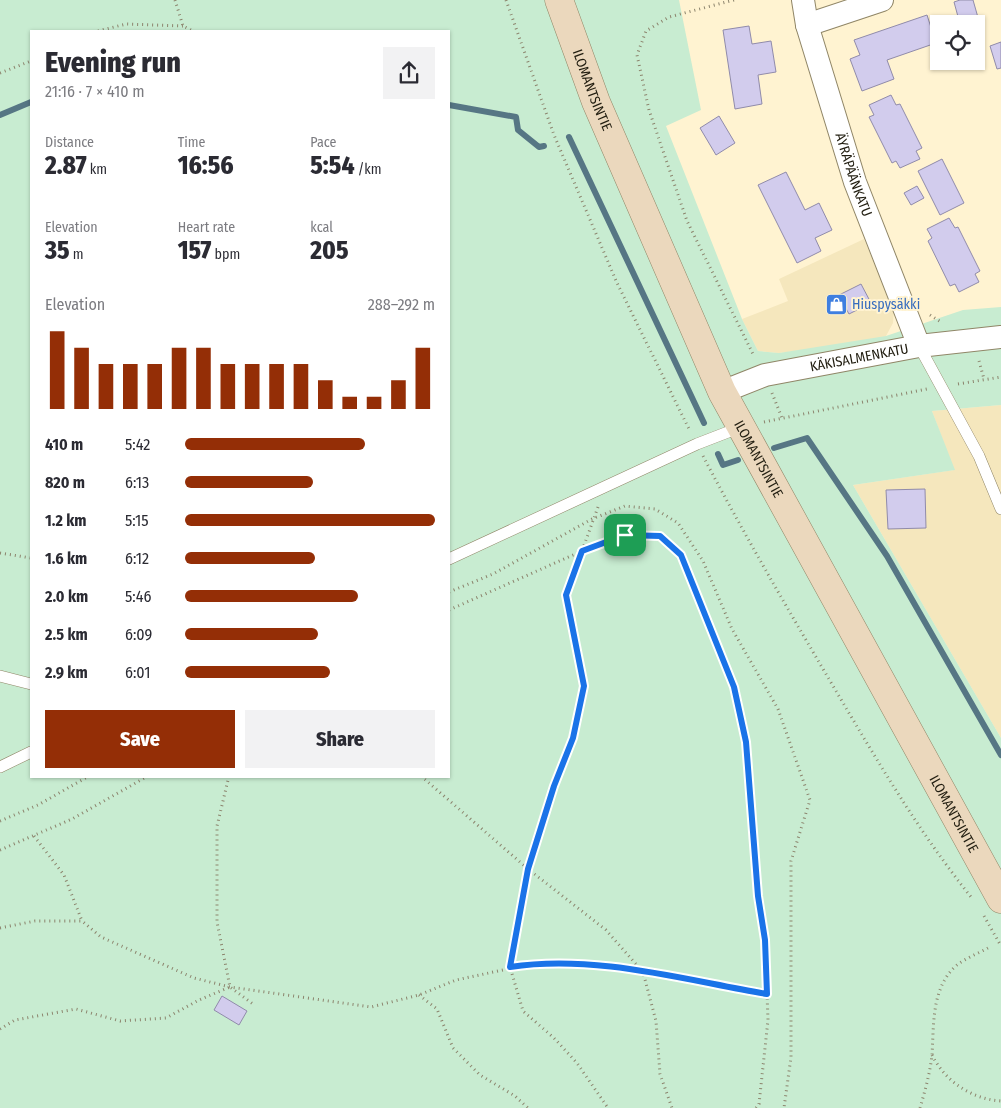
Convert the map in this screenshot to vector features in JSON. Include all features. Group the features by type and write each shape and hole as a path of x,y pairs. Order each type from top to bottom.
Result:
{"main road":[{"name":"ILOMANTSINTIE","path":"558,0 599,110 722,392 992,906"}],"street":[{"name":"ÄYRÄPÄÄNKATU","path":"803,0 807,25 854,182 919,346"},
{"path":"807,25 882,0"},
{"name":"KÄKISALMENKATU","path":"722,392 764,375 919,346 1001,337"}],"lane":[{"path":"919,346 980,456 1001,509"},
{"path":"450,559 697,444 741,427"},
{"path":"0,676 30,684"},
{"path":"0,767 30,752"}],"path":[{"path":"175,0 183,26"},
{"path":"506,0 554,135 609,266 697,444 745,535 873,753 920,830 972,899"},
{"path":"734,0 669,17 646,31 637,54 648,110 687,221 764,375"},
{"path":"102,30 126,24 183,26 191,30"},
{"path":"0,73 30,62"},
{"path":"926,313 942,323 950,323"},
{"path":"741,427 879,397 1001,377"},
{"path":"450,592 493,574 592,519 624,506 655,509 678,523 703,561 732,629 778,710 810,800 791,861 791,1056 784,1108"},
{"path":"592,519 566,595 584,686 573,738 554,786 528,869 510,967 523,1011 554,1038 577,1062 608,1108"},
{"path":"450,610 582,551 625,535 660,536 681,555 734,687 746,742 758,896 765,940 768,1020 764,1069 759,1104 756,1108"},
{"path":"0,553 30,558"},
{"path":"0,821 38,806 86,778"},
{"path":"0,850 72,819 144,778"},
{"path":"228,778 217,826 217,912 230,987 253,1004"},
{"path":"423,778 528,869 606,930 643,972 656,1021 660,1074 672,1108"},
{"path":"34,836 64,875 82,921 101,937 194,978 230,987 371,1007 419,995 456,980 510,967 531,964 581,964 643,972 767,994"},
{"path":"992,906 1001,946"},
{"path":"0,928 36,921 82,921"},
{"path":"920,1108 932,1054 932,1020 936,1000 957,965 988,948"},
{"path":"0,1029 15,1020 76,1009 120,1021 166,1018 199,1000 230,987"},
{"path":"419,995 436,1009 453,1048 480,1075 515,1096 528,1108"},
{"path":"932,1054 939,1068 966,1091 982,1098 1001,1101"}],"shaded area":[{"path":"864,239 894,310 893,323 886,336 874,342 779,353 758,351 742,319 788,301 779,279"},
{"path":"1001,405 1001,738 853,485 954,470 932,411"}],"green space":[{"path":"0,0 679,0 701,110 666,126 742,319 758,351 779,353 886,336 963,310 1001,307 1001,405 932,411 955,470 853,485 1001,738 1001,1108 0,1108"}],"building":[{"path":"973,0 977,15 958,15 954,2"},
{"path":"927,15 930,24 930,45 887,60 894,79 862,91 850,59 860,55 854,40"},
{"path":"749,26 752,44 771,41 776,72 758,75 762,104 735,109 723,30"},
{"path":"1001,42 1001,68 997,69 990,46"},
{"path":"891,95 896,105 900,104 922,148 916,151 920,159 900,168 896,161 892,163 869,117 874,115 869,105"},
{"path":"719,116 735,143 716,155 700,128"},
{"path":"942,159 964,203 940,215 918,171"},
{"path":"786,172 805,210 819,203 832,230 815,238 821,251 797,263 758,185"},
{"path":"917,186 924,198 911,205 904,193"},
{"path":"949,218 955,228 958,227 980,271 975,274 979,282 959,292 955,284 950,286 928,241 932,238 927,229"},
{"path":"861,284 871,303 849,314 839,295"},
{"path":"925,489 926,528 888,529 886,490"},
{"path":"222,996 247,1011 239,1025 214,1010"}],"waterway":[{"path":"0,115 30,102"},
{"path":"450,105 516,117 518,130 539,147 544,146"},
{"path":"569,137 704,423"},
{"path":"774,448 807,438 887,556 1001,755"},
{"path":"718,454 723,465 738,460"}],"place":[{"name":"Hiuspysäkki","path":"836,304"}],"route":[{"path":"625,535 660,536 681,555 734,687 746,742 758,896 765,940 767,994 643,972 581,964 531,964 510,967 528,869 554,786 573,738 584,686 566,595 582,551 625,535"}]}
